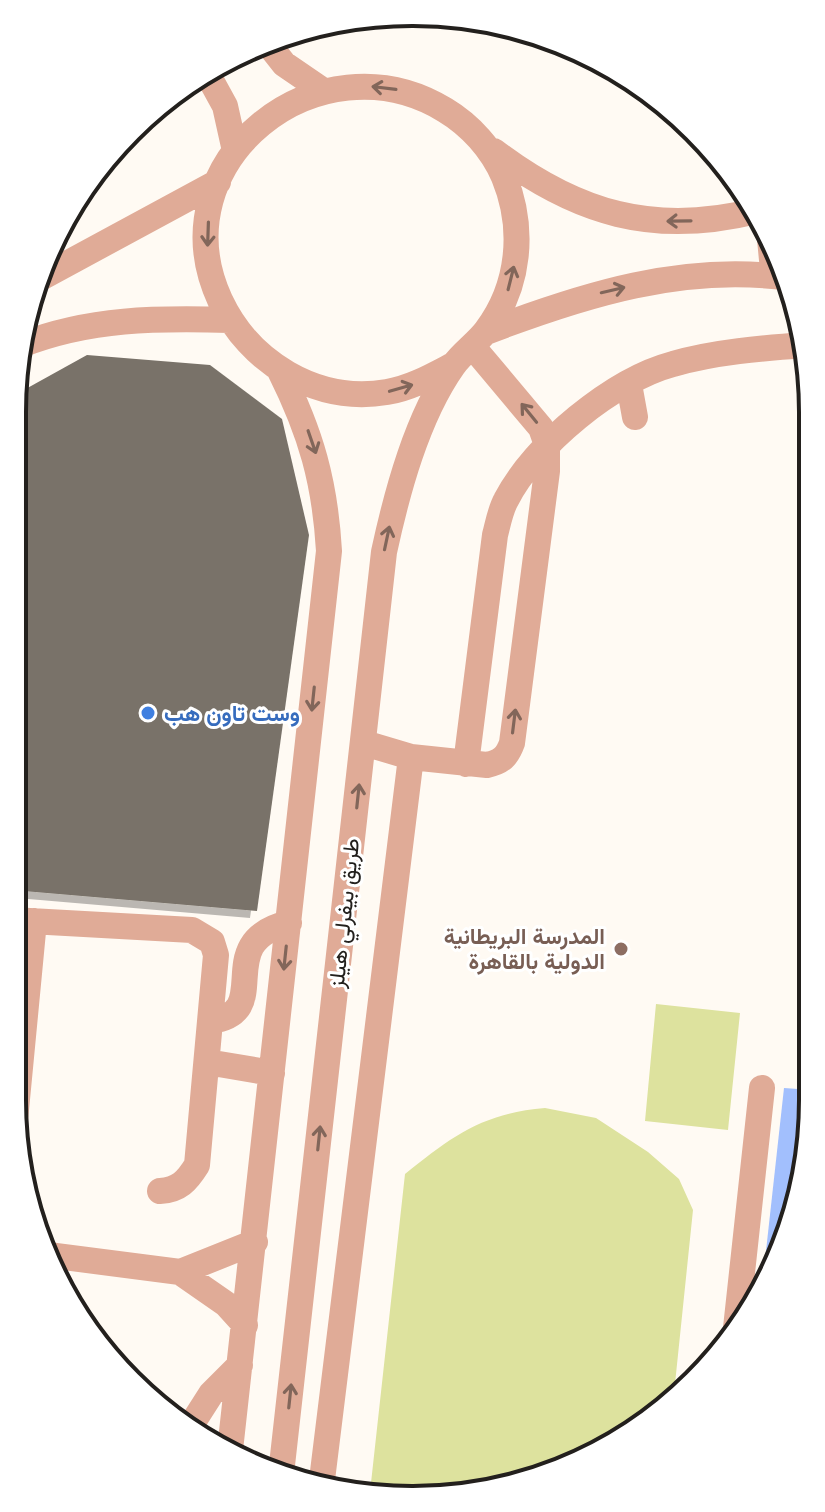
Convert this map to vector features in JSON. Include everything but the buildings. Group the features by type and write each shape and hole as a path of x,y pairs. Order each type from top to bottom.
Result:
{"street":[{"path":"274,52 284,64 322,90"},
{"path":"212,82 225,106 235,151"},
{"path":"744,214 717,221 654,222 592,208 535,182 484,143 458,118 428,99 394,88 358,85 322,90 289,103 259,124 235,151 218,182 208,216 207,253 214,288 230,320 252,349 280,371 313,386 349,393 386,392 421,382 471,348 571,299 674,276 774,277"},
{"name":"طريق بيفرلي هيلز","path":"283,1463 384,552 394,503 410,456 471,348 498,315 512,281 517,245 514,209 503,175 484,143"},
{"path":"53,271 218,182"},
{"path":"32,341 88,324 156,318 230,320"},
{"path":"466,764 495,535 504,503 521,475 547,445 593,407 629,384 673,364 794,347"},
{"path":"364,743 411,757 466,764 499,762 512,743 547,471 547,445 533,417 471,348"},
{"path":"231,1440 329,551 326,504 317,458 301,413 280,371"},
{"path":"629,384 635,417"},
{"path":"323,1476 411,757"},
{"path":"26,921 202,933 212,942 216,955 197,1165 188,1179 174,1190 160,1191"},
{"path":"211,1021 227,1019 241,1005 248,948 256,937 267,928 289,923"},
{"path":"207,1062 272,1073"},
{"path":"738,1307 762,1088"},
{"path":"180,1272 255,1242"},
{"path":"60,1256 180,1272 226,1304 245,1325"},
{"path":"195,1419 211,1394 240,1365"}],"green space":[{"path":"656,1004 740,1013 728,1130 645,1121"},
{"path":"545,1108 596,1118 648,1152 679,1179 693,1210 675,1383 648,1406 606,1434 560,1457 513,1473 438,1485 371,1484 405,1174 469,1129 523,1111"}],"water":[{"path":"784,1088 799,1089 792,1175 765,1257"}],"place":[{"name":"وست تاون هب","path":"148,713"},
{"name":"المدرسة البريطانية الدولية بالقاهرة","path":"621,949"}]}
